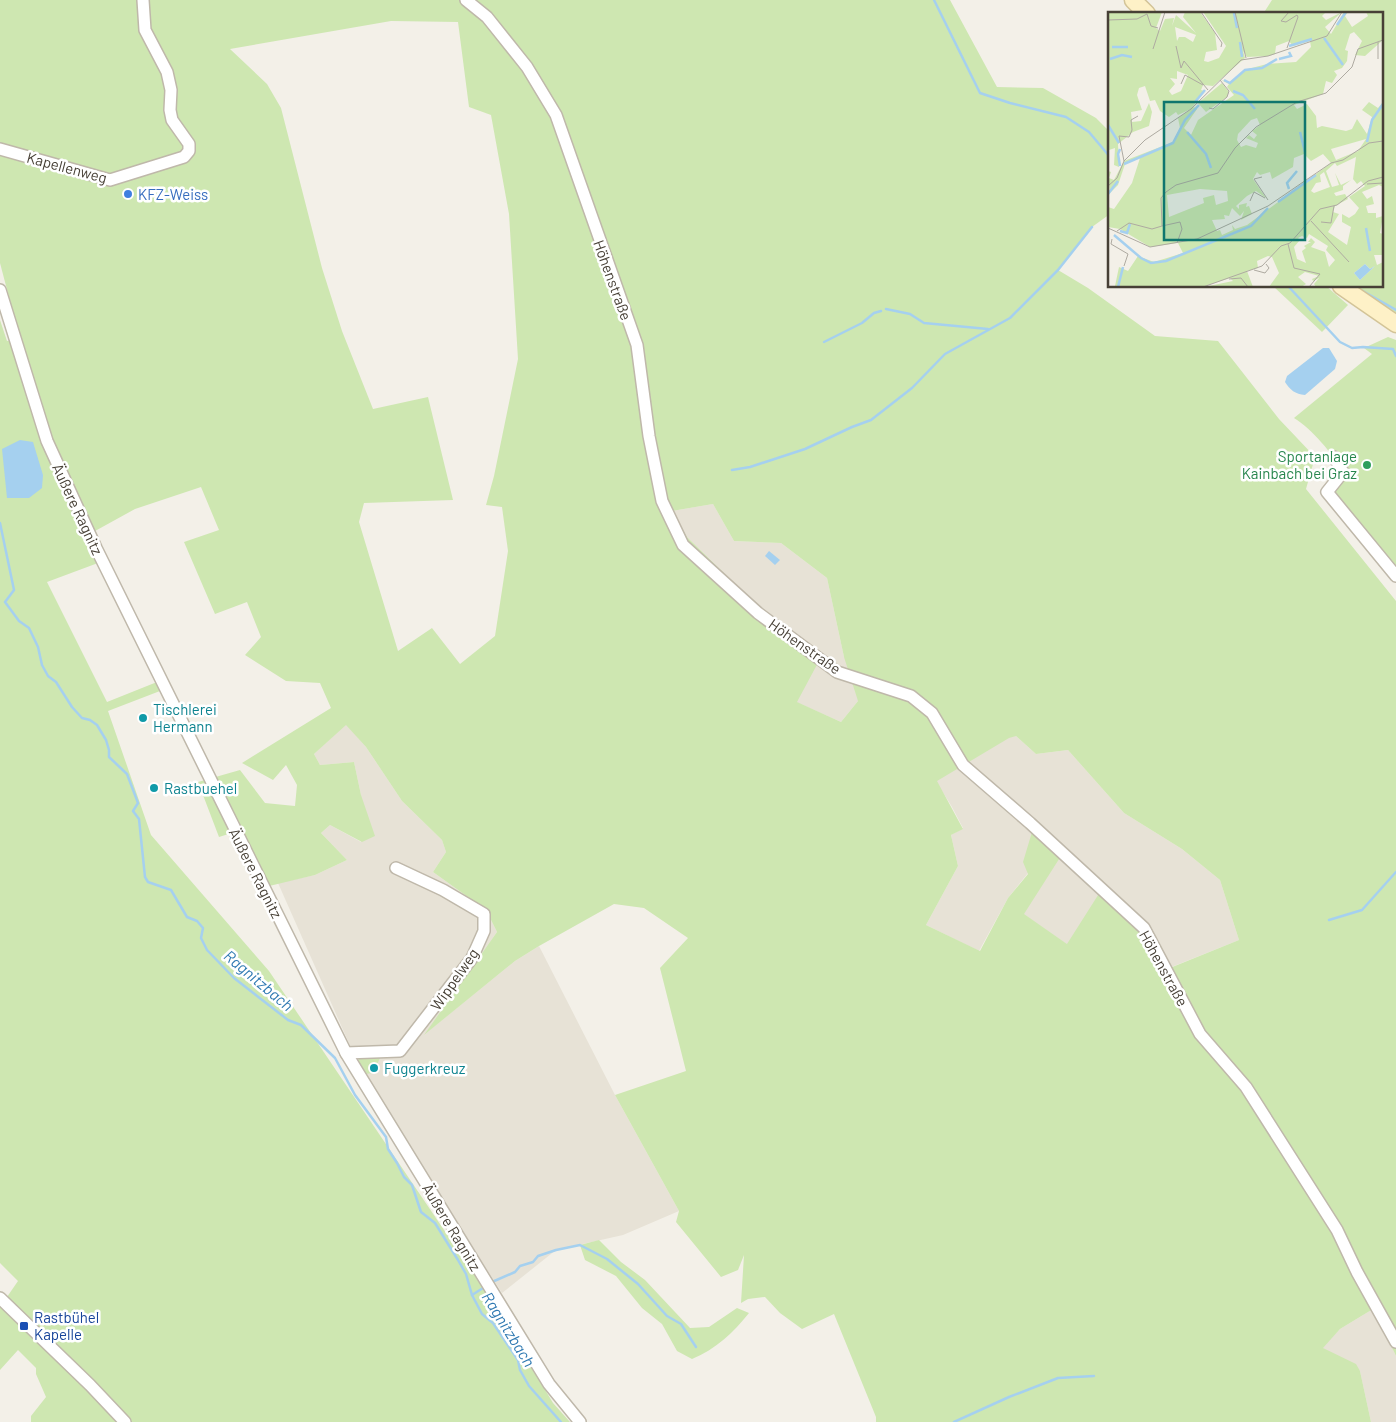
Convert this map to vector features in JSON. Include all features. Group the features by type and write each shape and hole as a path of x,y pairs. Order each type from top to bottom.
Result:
{"main road":[{"path":"1133,0 1145,12"},
{"path":"1344,288 1396,324"}],"street":[{"name":"Kapellenweg","path":"0,149 110,180 138,173 165,161 184,157 189,151 189,144 172,120 170,110 171,90 166,72 145,30 143,0"},
{"name":"Höhenstraße","path":"466,0 487,17 526,67 556,115 610,273 637,345 649,436 662,502 683,544 758,612 837,672 911,696 925,707 932,713 963,765 1144,928 1200,1034 1246,1087 1253,1101 1337,1230 1357,1272 1396,1342"},
{"name":"Äußere Ragnitz","path":"0,290 47,441 96,548 346,1053 549,1384 580,1422"},
{"path":"1334,457 1343,472 1327,492 1396,576"},
{"name":"Wippelweg","path":"346,1053 400,1051 472,958 484,931 484,914 443,890 396,868"},
{"path":"0,1298 71,1366 124,1422"}],"shaded area":[{"path":"713,504 734,541 781,543 827,578 844,657 1016,736 1036,754 1068,750 1124,813 1182,849 1220,880 1239,940 1159,972 1139,931 1068,945 1023,914 1060,856 1028,873 1008,898 979,951 926,925 958,866 951,835 963,828 915,747 858,701 841,722 796,702 772,620 687,537 672,511"},
{"path":"346,724 366,747 402,801 442,840 446,852 433,872 486,910 497,932 426,1033 515,961 539,946 615,1095 679,1211 623,1235 556,1250 502,1293 409,1150 356,1059 278,883 315,875 347,860 321,833 330,825 361,842 361,795 354,762 320,765 314,754"},
{"path":"1373,1309 1396,1356 1396,1422 1371,1422 1360,1371 1322,1348 1340,1329"}],"green space":[{"path":"0,0 950,0 997,87 1043,88 1096,118 1108,130 1108,215 1092,227 1058,270 1088,288 1155,336 1218,341 1279,419 1315,457 1306,489 1396,601 1396,1356 1373,1309 1340,1329 1323,1348 1356,1364 1360,1371 1371,1422 876,1422 876,1417 834,1314 802,1329 780,1313 765,1297 748,1299 741,1303 744,1255 738,1270 721,1277 676,1222 679,1211 615,1095 686,1071 660,968 688,938 644,908 614,904 515,961 424,1035 497,932 486,910 433,872 446,852 442,840 402,801 366,747 346,725 314,754 320,765 354,762 361,795 375,836 362,842 330,825 321,833 347,860 315,875 265,887 238,831 219,837 198,782 240,770 265,803 295,806 297,785 286,765 273,780 242,763 331,708 320,683 286,681 245,655 261,637 247,602 215,614 184,542 219,530 201,487 135,509 86,536 98,563 47,582 107,702 157,682 160,691 108,711 151,835 269,971 492,1301 553,1403 570,1422 31,1422 31,1416 46,1397 36,1374 36,1368 18,1350 0,1370 0,1291 7,1297 18,1281 0,1263 0,320 7,341 20,339 0,263","holes":["391,21 458,22 469,107 491,115 509,214 518,359 494,476 486,505 502,507 508,551 495,636 460,664 432,628 398,651 359,522 364,503 453,500 428,397 373,409 342,331 322,268 281,108 267,84 230,49","713,504 734,541 781,543 827,578 844,657 858,701 841,722 797,702 820,659 772,620 687,537 672,511","1016,736 1036,754 1068,750 1124,813 1182,849 1220,880 1239,940 1160,972 1139,931 1100,892 1067,944 1024,914 1061,856 1032,832 1023,862 1028,874 1008,898 980,951 926,925 958,866 951,835 963,829 937,781 1009,738"]},
{"path":"1272,0 1396,0 1396,318 1351,288 1384,288 1384,12 1264,12"},
{"path":"1275,288 1328,288 1348,305 1322,332"},
{"name":"Sportanlage Kainbach bei Graz","path":"1388,337 1396,340 1396,576 1327,492 1343,472 1322,442 1294,418 1372,354 1364,348"},
{"path":"380,1058 373,1073 365,1074 358,1062 359,1059"},
{"path":"599,1240 621,1262 645,1280 690,1328 709,1327 737,1308 749,1313 724,1340 692,1359 677,1351 662,1324 642,1308 616,1276 585,1260 580,1245"}],"water":[{"path":"1323,348 1329,348 1337,361 1335,369 1305,395 1293,391 1285,382 1287,376"},
{"path":"20,440 33,442 43,475 42,488 29,498 7,498 2,449"},
{"path":"769,551 780,560 775,565 765,556"}],"waterway":[{"path":"934,0 980,93 1010,103 1066,117 1089,132 1108,155"},
{"path":"732,470 750,467 805,449 871,420 912,388 945,354 1010,318 1058,270 1092,227"},
{"path":"1290,288 1340,342 1352,348 1393,349 1396,356"},
{"path":"1361,290 1396,310"},
{"path":"886,309 910,314 924,323 988,329"},
{"path":"824,342 862,323 874,313 881,311"},
{"name":"Ragnitzbach","path":"0,523 14,590 5,602 19,621 29,628 38,647 42,665 48,676 56,682 72,707 82,718 90,720 97,725 106,740 109,757 127,774 138,803 133,811 139,819 145,877 148,882 171,890 187,917 197,921 203,928 201,938 207,950 234,978 288,1020 301,1025 335,1058 355,1095 386,1137 388,1149 404,1177 412,1185 421,1212 435,1223 458,1260 466,1274 472,1295 482,1314 493,1323 518,1360 520,1370 529,1386 561,1422"},
{"path":"1329,920 1362,910 1396,872"},
{"path":"492,1282 515,1272 520,1266 533,1262 538,1256 580,1245 607,1259 638,1284 667,1316 681,1324 696,1347"},
{"path":"472,1295 483,1288"},
{"path":"954,1422 1009,1397 1058,1378 1094,1376"}],"place":[{"name":"KFZ-Weiss","path":"128,194"},
{"name":"Sportanlage Kainbach bei Graz","path":"1367,465"},
{"name":"Tischlerei Hermann","path":"143,718"},
{"name":"Rastbuehel","path":"154,788"},
{"name":"Fuggerkreuz","path":"374,1068"},
{"name":"Rastbühel Kapelle","path":"24,1326"}]}
